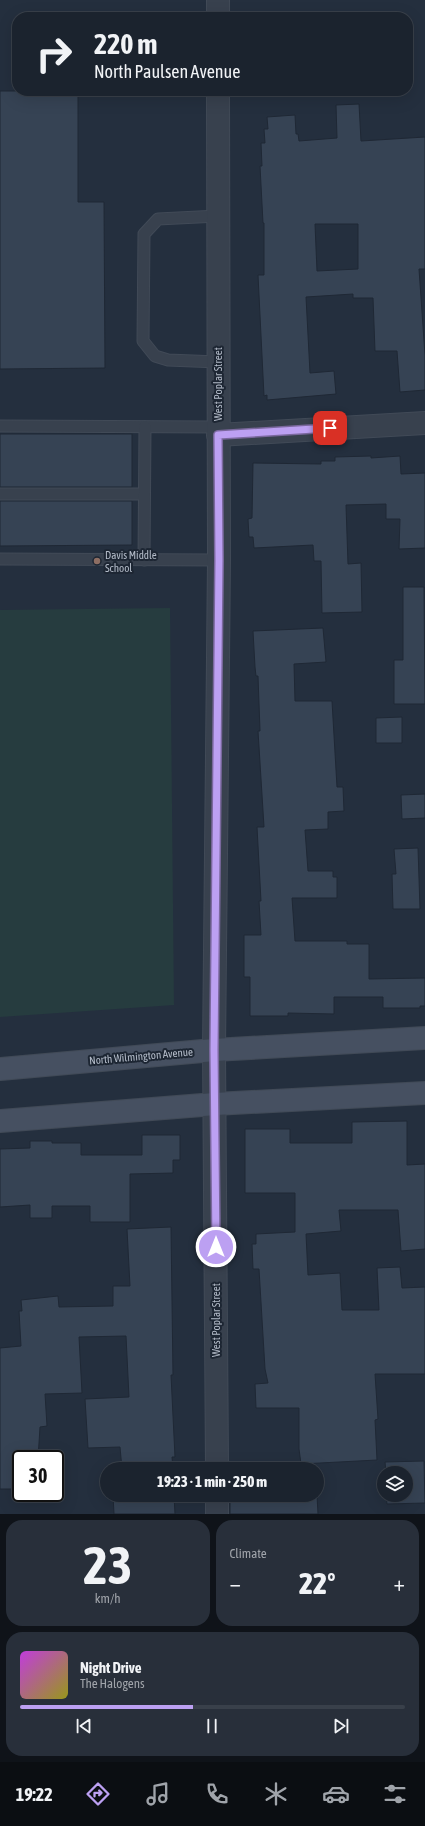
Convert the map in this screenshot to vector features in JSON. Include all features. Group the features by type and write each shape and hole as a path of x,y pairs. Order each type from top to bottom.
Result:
{"main road":[{"name":"North Wilmington Avenue","path":"0,1069 214,1050 425,1038"},
{"path":"0,1121 215,1104 425,1093"}],"street":[{"path":"218,0 218,12"},
{"name":"West Poplar Street","path":"217,1462 214,1050 219,560 218,96"},
{"path":"218,431 425,423"},
{"path":"217,1502 217,1514"}],"lane":[{"path":"218,216 158,219 144,234 143,341 155,356 168,360 218,362"},
{"path":"0,426 145,427 218,431"},
{"path":"144,560 145,427"},
{"path":"0,494 144,494"},
{"path":"0,559 219,560"}],"green space":[{"path":"170,608 174,1005 0,1017 0,610"}],"building":[{"path":"0,91 12,91 12,96 78,96 78,202 104,202 105,368 0,369"},
{"path":"359,104 361,141 425,137 425,269 419,269 425,355 425,390 400,392 397,351 375,351 373,298 353,298 353,294 306,297 310,373 334,371 336,394 267,400 267,395 264,396 258,275 264,275 264,223 260,166 262,166 261,143 265,143 264,129 268,129 267,117 295,115 296,134 298,134 299,141 337,138 336,105","holes":["315,224 358,224 358,269 317,271"]},
{"path":"0,434 132,434 132,487 0,487"},
{"path":"371,456 371,458 400,456 401,474 425,473 425,548 399,549 400,519 386,519 386,504 346,505 348,564 361,563 362,612 322,613 321,561 314,561 313,545 254,548 253,537 249,537 248,519 252,518 253,463 321,464 321,461 335,461 335,457"},
{"path":"0,501 132,501 132,545 0,546"},
{"path":"403,587 424,587 425,704 394,704 394,660 403,660"},
{"path":"323,628 326,662 294,664 295,701 332,701 337,787 343,787 344,811 328,812 328,829 305,830 308,871 333,871 333,877 337,877 337,898 292,898 295,941 347,941 347,944 369,944 369,979 425,978 425,1006 420,1006 420,1008 383,1008 383,997 334,997 334,1014 288,1013 288,1016 250,1016 250,977 244,977 244,935 261,935 259,901 261,901 257,827 264,827 258,731 260,731 258,676 256,676 255,667 253,631"},
{"path":"402,717 402,743 376,743 376,718"},
{"path":"425,794 425,818 402,819 401,795"},
{"path":"418,848 420,909 393,909 392,874 396,874 394,849"},
{"path":"407,1121 407,1165 425,1164 425,1249 401,1251 398,1210 339,1210 341,1231 306,1234 308,1275 340,1273 342,1310 379,1310 377,1268 400,1267 402,1288 425,1287 425,1374 375,1374 378,1419 375,1420 377,1460 324,1463 301,1462 299,1449 299,1408 256,1408 255,1384 268,1383 265,1369 259,1269 253,1269 252,1244 256,1244 256,1234 295,1232 295,1193 245,1193 245,1129 290,1129 290,1143 352,1143 352,1122"},
{"path":"142,1135 180,1135 180,1160 173,1160 173,1173 130,1174 130,1222 90,1222 90,1206 52,1206 52,1218 30,1218 30,1205 0,1207 0,1149 30,1148 30,1141 52,1141 52,1143 81,1143 81,1155 142,1155"},
{"path":"171,1227 173,1375 171,1375 175,1457 172,1457 172,1462 121,1462 120,1447 88,1448 85,1399 129,1397 126,1336 79,1337 82,1393 45,1394 47,1426 40,1427 39,1450 12,1450 12,1489 0,1489 0,1348 21,1346 19,1311 22,1311 21,1300 58,1296 59,1307 113,1306 113,1286 130,1286 127,1229"},
{"path":"424,1461 425,1503 387,1504 387,1502 413,1502 413,1466 385,1466 385,1462"},
{"path":"113,1502 174,1502 175,1514 114,1514"},
{"path":"230,1502 317,1502 318,1514 230,1514"}],"place":[{"name":"Davis Middle School","path":"97,561"}],"route":[{"path":"216,1247 214,1050 219,560 218,435 330,428"}]}
